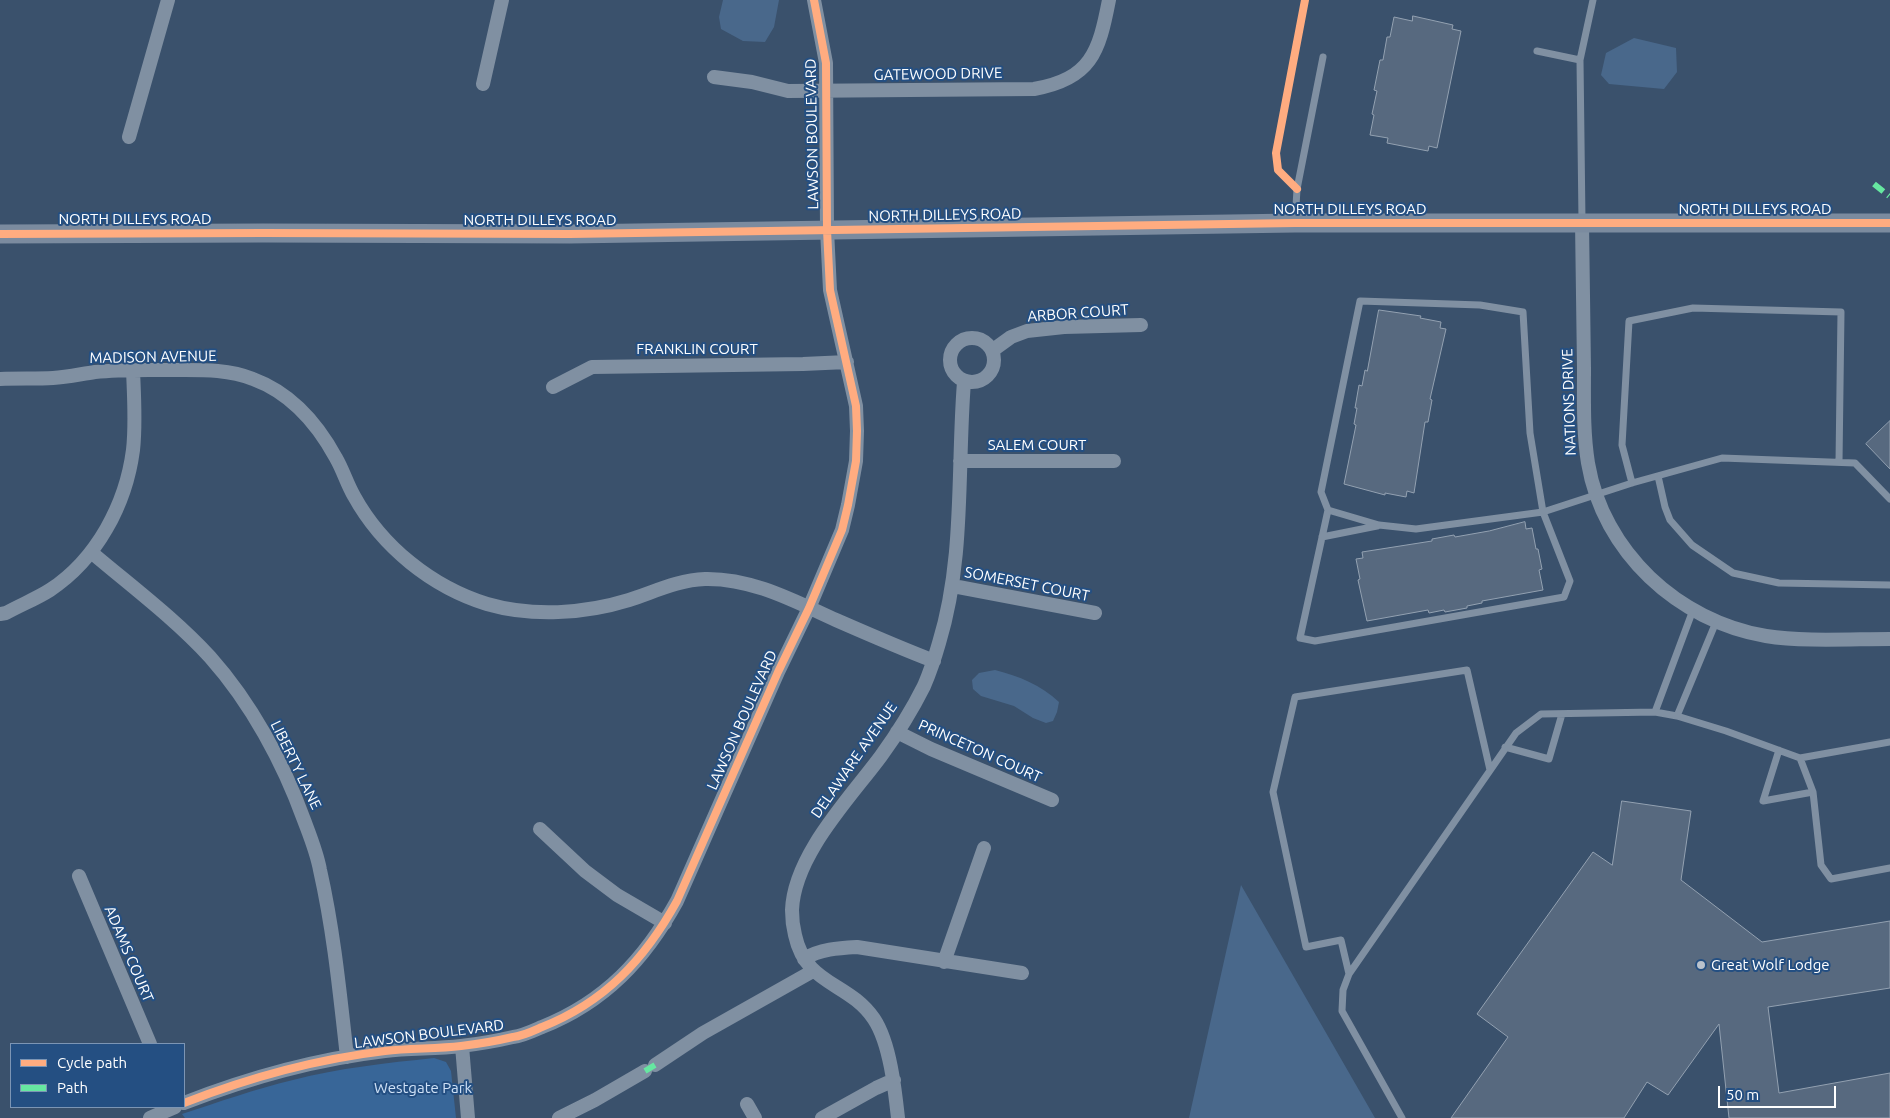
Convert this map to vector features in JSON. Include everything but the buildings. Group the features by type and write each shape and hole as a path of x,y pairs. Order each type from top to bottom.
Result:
{"street":[{"path":"129,137 168,0"},
{"path":"483,84 502,0"},
{"name":"LAWSON BOULEVARD","path":"185,1103 213,1092 295,1068 348,1057 385,1051 462,1046 516,1037 579,1010 620,978 633,965 654,940 665,923 677,900 778,672 810,608 842,530 856,461 856,406 830,290 827,230 826,64 814,0"},
{"name":"GATEWOOD DRIVE","path":"714,77 752,82 788,91 1034,89 1051,86 1067,80 1085,66 1096,52 1104,31 1110,0"},
{"name":"NATIONS DRIVE","path":"1582,222 1585,440 1588,465 1597,496 1608,521 1629,556 1657,585 1675,600 1716,622 1766,636 1890,640"},
{"name":"NORTH DILLEYS ROAD","path":"0,234 263,232 570,234 1295,223 1890,223"},
{"name":"ARBOR COURT","path":"993,350 1011,337 1027,331 1064,327 1087,328 1141,325"},
{"path":"969,338 980,339 993,350 994,366 986,377 977,382 964,382 953,373 950,364 954,346 962,340 969,338"},
{"name":"FRANKLIN COURT","path":"553,386 592,367 847,362"},
{"path":"0,614 6,613 50,590 78,567 100,540 120,501 128,477 134,440 133,370"},
{"name":"MADISON AVENUE","path":"0,379 52,378 96,372 133,370 213,370 252,378 291,400 307,414 323,436 354,497 385,539 411,564 453,590 487,604 549,612 586,610 628,600 684,582 704,579 731,580 764,588 892,645 934,661"},
{"name":"DELAWARE AVENUE","path":"898,1118 894,1080 884,1041 875,1020 853,997 813,971 798,949 792,921 792,910 794,893 806,864 830,821 881,756 897,732 924,685 934,661 946,620 958,548 964,382"},
{"name":"SALEM COURT","path":"960,461 1114,460"},
{"name":"LIBERTY LANE","path":"90,552 150,601 203,650 224,674 267,738 293,790 320,869 332,937 348,1057"},
{"name":"SOMERSET COURT","path":"953,586 1095,613"},
{"name":"PRINCETON COURT","path":"897,732 931,749 1052,800"},
{"path":"540,829 585,871 617,895 665,923"},
{"path":"944,962 984,848"},
{"name":"ADAMS COURT","path":"78,876 150,1043"},
{"path":"804,959 813,953 826,950 857,947 1022,973"},
{"path":"559,1118 595,1100 650,1068 704,1033 813,971"},
{"path":"462,1046 468,1118"},
{"path":"822,1118 894,1080"},
{"path":"747,1104 755,1118"},
{"path":"150,1118 173,1108"}],"lane":[{"path":"1582,222 1580,60 1593,0"},
{"path":"1537,51 1580,60"},
{"path":"1295,223 1297,189 1322,57"},
{"path":"1360,301 1480,305 1523,312 1530,434 1543,512 1570,581 1564,597 1315,640 1300,638 1328,510 1321,492 1360,301"},
{"path":"1632,483 1622,445 1629,321 1693,308 1841,312 1839,462"},
{"path":"1328,510 1380,525 1416,529 1543,512 1597,496 1632,483 1722,458 1854,463 1890,499"},
{"path":"1658,476 1670,520 1692,545 1733,573 1779,583 1890,585"},
{"path":"1322,536 1380,525"},
{"path":"1655,712 1692,610"},
{"path":"1677,716 1716,622"},
{"path":"1349,974 1341,940 1306,947 1273,792 1295,697 1467,670 1490,770"},
{"path":"1402,1118 1342,1011 1343,990 1349,974 1516,733 1541,714 1655,712 1677,716 1800,758 1890,742"},
{"path":"1505,747 1549,759 1562,714"},
{"path":"1779,750 1763,801 1813,792"},
{"path":"1800,758 1813,792 1821,865 1831,879 1890,868"}],"green space":[{"name":"Westgate Park","path":"434,1058 446,1062 451,1071 456,1118 185,1118 182,1114 251,1092 328,1072"}],"shaded area":[{"path":"723,0 779,0 774,27 765,42 743,41 721,29 719,17"},
{"path":"1634,38 1676,48 1677,72 1664,89 1609,84 1601,75 1606,53"},
{"path":"995,670 1029,682 1059,702 1053,721 1046,723 1033,718 1014,706 981,696 973,689 972,680 979,673"},
{"path":"1241,885 1375,1118 1189,1118"}],"marked path":[{"path":"1874,184 1889,196"},
{"path":"645,1071 655,1065"}],"cycle path":[{"path":"185,1103 233,1085 308,1064 385,1051 474,1044 532,1032 565,1017 585,1005 621,976 651,942 677,901 778,672 809,608 842,530 856,461 856,406 830,290 827,230 826,63 814,0"},
{"path":"1297,189 1278,170 1276,153 1305,0"},
{"path":"0,234 570,234 1295,223 1890,223"}],"place":[{"name":"Great Wolf Lodge","path":"1701,965"}]}
